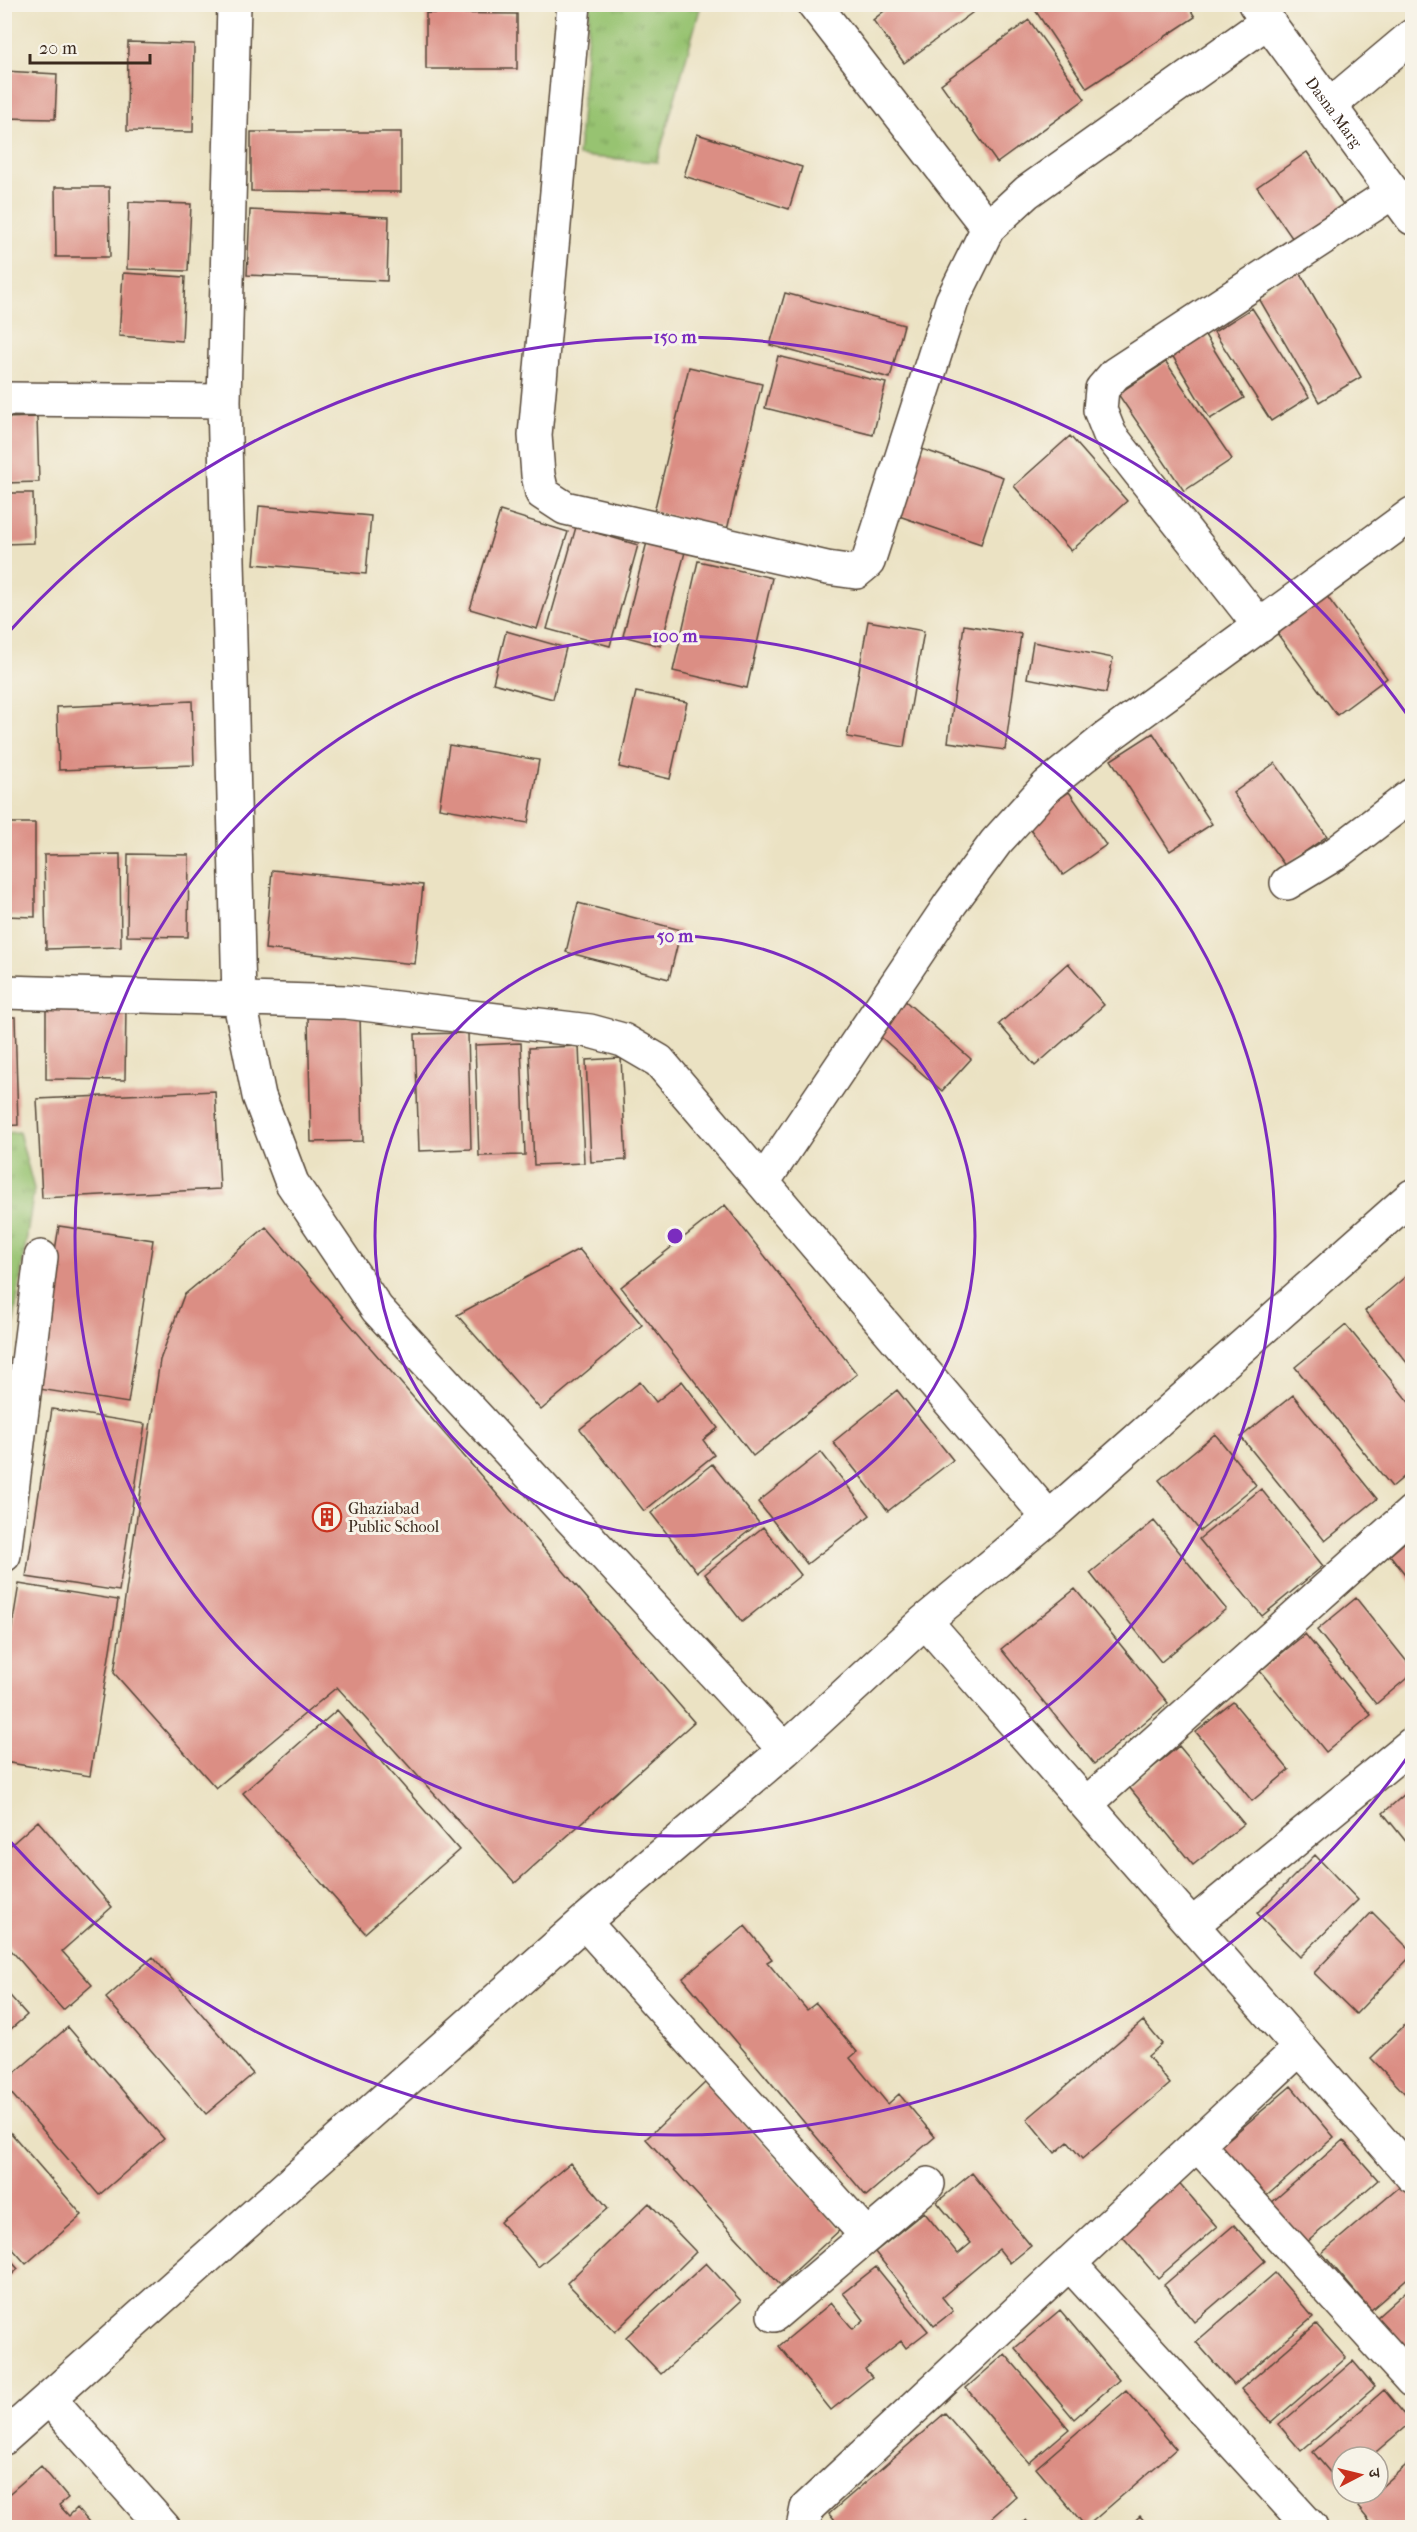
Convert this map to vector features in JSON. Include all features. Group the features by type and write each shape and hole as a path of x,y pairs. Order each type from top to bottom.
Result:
{"street":[{"path":"234,4 224,401 239,998 259,1096 292,1183 377,1309 785,1750"},
{"path":"574,4 535,435 538,475 542,493 565,508 827,568 856,572 868,562 876,542 952,301 988,228 1027,192 1262,13"},
{"path":"814,4 988,228"},
{"name":"Dasna Marg","path":"1262,13 1413,218"},
{"path":"1330,105 1413,36"},
{"path":"1260,626 1110,435 1100,410 1102,389 1115,374 1394,192"},
{"path":"4,399 224,401"},
{"path":"763,1182 951,903 996,842 1056,779 1106,738 1413,514"},
{"path":"1287,883 1335,854 1413,795"},
{"path":"4,992 346,1002 590,1031 623,1040 659,1061 1049,1518"},
{"path":"4,2438 584,1923 785,1750 925,1621 1049,1518 1413,1196"},
{"path":"4,1555 41,1257"},
{"path":"1086,1804 1413,1512"},
{"path":"925,1621 1413,2176"},
{"path":"1192,1925 1413,1744"},
{"path":"584,1923 867,2236"},
{"path":"803,2528 807,2508 1300,2048"},
{"path":"1197,2144 1413,2381"},
{"path":"774,2315 928,2184"},
{"path":"1069,2263 1311,2528"},
{"path":"49,2398 164,2528"}],"green space":[{"path":"590,5 701,5 657,162 578,156"},
{"path":"19,1132 34,1189 5,1380 5,1133"}],"building":[{"path":"893,4 984,4 904,63 873,20"},
{"path":"1031,4 1187,4 1195,17 1087,88"},
{"path":"426,13 517,14 517,69 426,69"},
{"path":"1029,20 1085,99 997,163 941,84"},
{"path":"128,42 194,44 193,132 127,131"},
{"path":"4,71 57,74 55,119 4,118"},
{"path":"251,132 401,132 401,192 251,191"},
{"path":"697,134 802,167 789,209 684,176"},
{"path":"1307,152 1349,213 1299,248 1257,187"},
{"path":"55,187 109,187 110,257 56,257"},
{"path":"129,202 191,204 188,271 127,269"},
{"path":"250,210 389,217 387,281 247,275"},
{"path":"1299,271 1361,377 1319,402 1257,295"},
{"path":"123,273 185,277 182,341 119,336"},
{"path":"785,293 904,325 890,378 770,345"},
{"path":"1252,308 1309,397 1271,421 1214,332"},
{"path":"1205,335 1244,398 1210,419 1172,355"},
{"path":"778,356 886,383 873,435 765,408"},
{"path":"1166,362 1232,459 1184,491 1118,394"},
{"path":"689,367 762,384 727,530 654,512"},
{"path":"37,417 39,482 4,483 4,418"},
{"path":"1070,436 1127,501 1071,551 1014,486"},
{"path":"919,448 1003,477 981,544 896,515"},
{"path":"4,493 33,493 34,543 4,544"},
{"path":"259,506 371,516 366,574 254,564"},
{"path":"500,511 568,532 537,629 470,609"},
{"path":"576,527 638,545 610,646 547,629"},
{"path":"647,542 685,552 661,646 623,636"},
{"path":"698,561 772,578 747,688 673,671"},
{"path":"1326,595 1387,678 1337,715 1276,632"},
{"path":"868,621 924,631 904,747 847,737"},
{"path":"964,625 1021,634 1005,750 948,742"},
{"path":"506,631 566,648 553,699 493,683"},
{"path":"1033,642 1113,658 1106,693 1027,678"},
{"path":"636,692 687,702 670,779 619,767"},
{"path":"192,701 194,765 59,770 57,707"},
{"path":"1153,733 1212,824 1170,851 1111,760"},
{"path":"449,745 539,760 528,823 439,808"},
{"path":"1275,763 1327,836 1285,866 1233,793"},
{"path":"1069,792 1106,845 1063,875 1026,823"},
{"path":"4,823 35,823 35,917 4,916"},
{"path":"120,854 121,947 46,949 44,855"},
{"path":"128,854 189,855 188,937 127,936"},
{"path":"272,870 423,885 415,964 265,949"},
{"path":"578,903 681,930 669,979 566,952"},
{"path":"1068,963 1104,1005 1035,1066 999,1024"},
{"path":"903,999 971,1059 942,1091 874,1031"},
{"path":"46,1004 126,1005 125,1080 46,1079"},
{"path":"360,1016 363,1141 311,1142 308,1017"},
{"path":"4,1017 15,1017 18,1125 4,1126"},
{"path":"468,1033 471,1149 419,1151 415,1034"},
{"path":"521,1043 525,1155 479,1156 475,1045"},
{"path":"579,1046 584,1163 534,1165 529,1048"},
{"path":"621,1058 626,1160 591,1162 586,1060"},
{"path":"215,1091 220,1189 42,1198 37,1099"},
{"path":"725,1205 857,1374 753,1456 621,1287"},
{"path":"59,1226 153,1240 128,1403 33,1388"},
{"name":"Ghaziabad Public School","path":"266,1227 694,1722 515,1883 337,1687 216,1788 114,1673 160,1360 184,1295"},
{"path":"579,1249 642,1325 541,1410 457,1315"},
{"path":"1412,1271 1412,1369 1365,1311"},
{"path":"1346,1325 1412,1406 1412,1470 1392,1487 1295,1367"},
{"path":"682,1381 718,1428 703,1440 714,1455 644,1511 580,1429 640,1382 656,1402"},
{"path":"897,1390 953,1460 888,1511 833,1442"},
{"path":"1293,1395 1377,1499 1325,1541 1241,1437"},
{"path":"52,1409 145,1424 119,1591 26,1577"},
{"path":"1215,1434 1256,1485 1200,1531 1159,1480"},
{"path":"821,1452 870,1515 807,1564 758,1502"},
{"path":"712,1464 759,1523 697,1572 651,1513"},
{"path":"1261,1489 1323,1566 1262,1616 1199,1539"},
{"path":"1154,1521 1226,1609 1161,1662 1090,1573"},
{"path":"763,1527 801,1575 742,1622 705,1574"},
{"path":"1412,1536 1412,1583 1390,1555"},
{"path":"19,1584 118,1600 90,1776 4,1762 4,1675"},
{"path":"1075,1589 1168,1703 1094,1764 1001,1649"},
{"path":"1356,1598 1412,1668 1412,1674 1376,1704 1317,1630"},
{"path":"1305,1634 1371,1715 1326,1752 1260,1671"},
{"path":"1233,1702 1289,1770 1252,1801 1196,1732"},
{"path":"337,1710 459,1850 365,1933 243,1793"},
{"path":"1179,1746 1244,1824 1193,1865 1129,1787"},
{"path":"1412,1788 1412,1849 1383,1813"},
{"path":"38,1821 112,1907 62,1951 92,1985 63,2010 4,1942 4,1851"},
{"path":"1315,1855 1358,1900 1300,1957 1257,1913"},
{"path":"1372,1912 1412,1952 1412,1955 1356,2014 1314,1973"},
{"path":"745,1926 772,1959 767,1962 807,2010 816,2003 857,2052 850,2058 888,2104 899,2094 935,2137 866,2196 683,1978"},
{"path":"153,1957 253,2074 206,2114 106,1998"},
{"path":"4,1989 27,2015 4,2035"},
{"path":"1412,2018 1412,2101 1371,2058"},
{"path":"1143,2021 1162,2044 1148,2056 1170,2084 1082,2159 1068,2142 1055,2153 1027,2119"},
{"path":"68,2027 164,2139 99,2195 4,2085 4,2082"},
{"path":"706,2082 841,2229 780,2285 646,2139"},
{"path":"1291,2086 1334,2137 1262,2200 1217,2149"},
{"path":"4,2125 82,2215 26,2264 4,2239"},
{"path":"1343,2140 1378,2180 1305,2244 1270,2204"},
{"path":"570,2163 608,2208 538,2267 500,2222"},
{"path":"972,2173 1031,2246 1010,2263 999,2249 942,2297 953,2311 934,2326 875,2252 924,2212 958,2254 971,2243 937,2202"},
{"path":"1176,2179 1217,2227 1158,2278 1117,2230"},
{"path":"1402,2185 1412,2197 1412,2274 1371,2310 1322,2253"},
{"path":"649,2203 696,2252 615,2332 567,2283"},
{"path":"1234,2225 1265,2261 1194,2322 1164,2285"},
{"path":"4,2253 18,2269 4,2282"},
{"path":"706,2263 741,2301 661,2374 626,2337"},
{"path":"876,2267 928,2331 906,2348 901,2341 865,2369 872,2377 831,2410 779,2346 831,2303 853,2329 864,2320 843,2293"},
{"path":"1275,2273 1313,2317 1234,2385 1196,2342"},
{"path":"1412,2286 1412,2346 1406,2352 1376,2318"},
{"path":"1060,2310 1119,2380 1074,2419 1015,2348"},
{"path":"1316,2324 1346,2358 1271,2423 1241,2389"},
{"path":"1005,2354 1069,2429 1029,2463 966,2388"},
{"path":"1353,2361 1375,2387 1301,2451 1279,2425"},
{"path":"1126,2390 1176,2449 1086,2527 1036,2468"},
{"path":"1384,2390 1411,2422 1384,2445 1330,2445 1330,2472 1313,2452"},
{"path":"945,2413 1016,2496 980,2528 841,2528 829,2514"},
{"path":"1412,2460 1412,2528 1375,2528 1358,2507 1360,2505 1390,2505 1390,2479"},
{"path":"41,2466 68,2498 59,2505 69,2516 77,2508 94,2528 4,2528 4,2498"},
{"path":"1140,2516 1150,2528 1127,2528"},
{"path":"1026,2520 1033,2528 1017,2528"}],"place":[{"name":"Ghaziabad Public School","path":"327,1517"}]}
